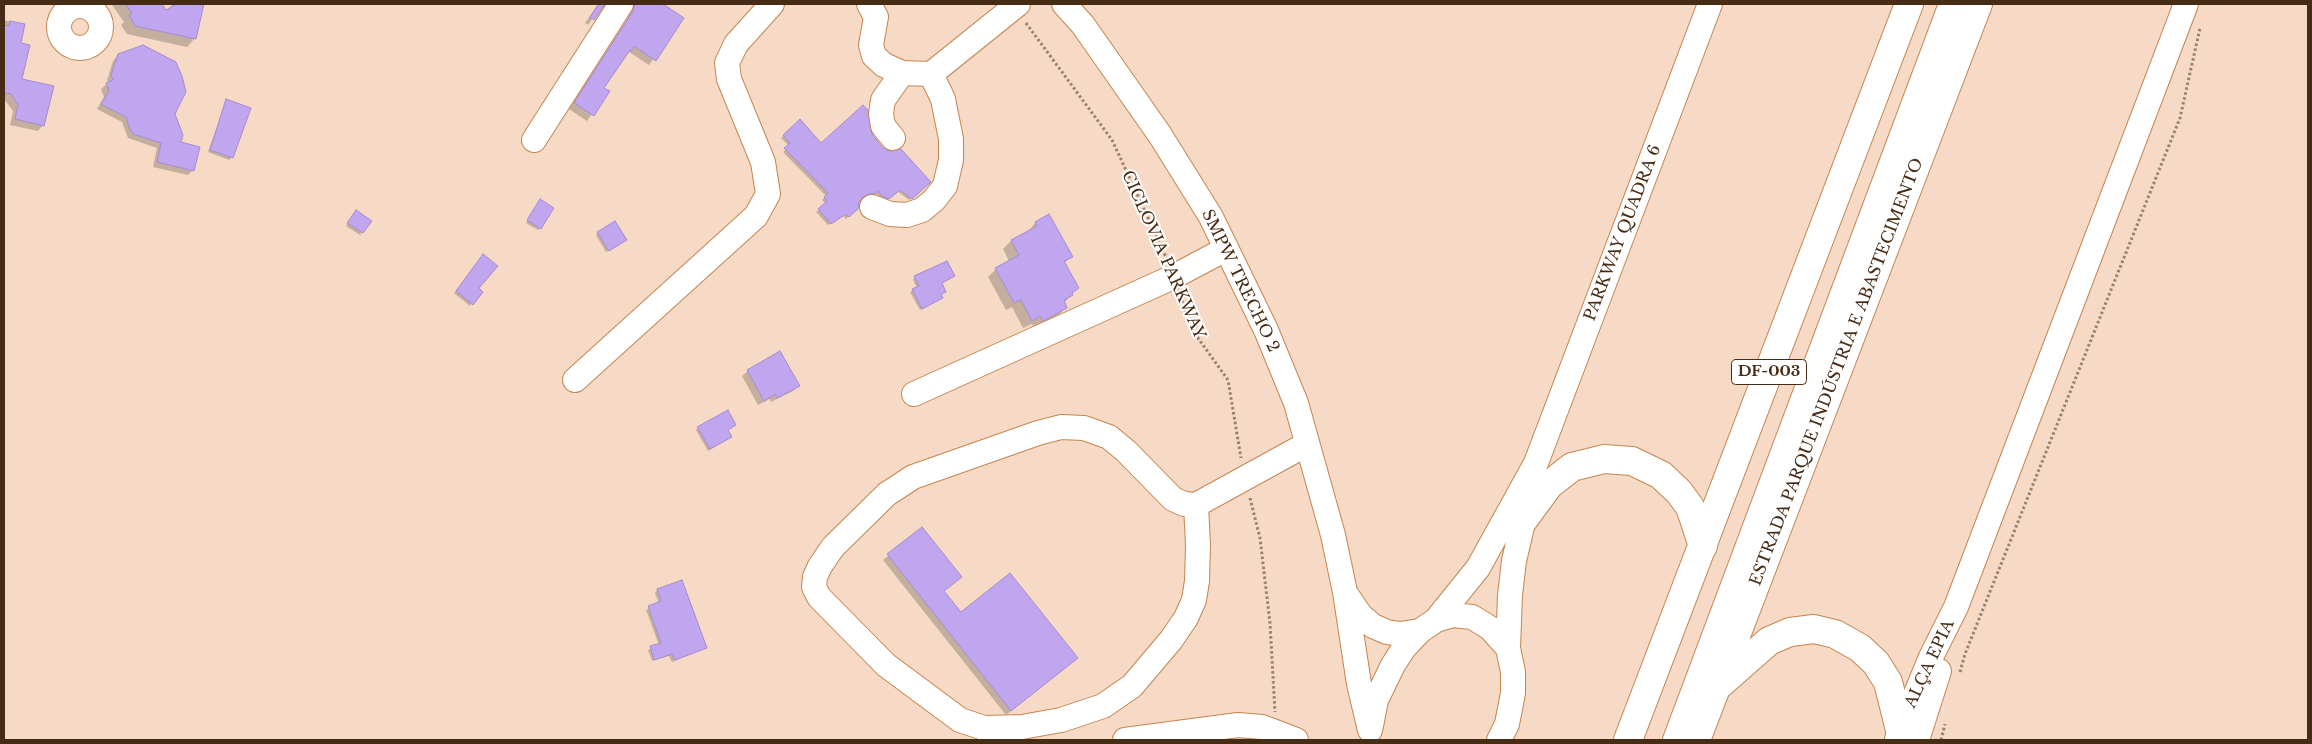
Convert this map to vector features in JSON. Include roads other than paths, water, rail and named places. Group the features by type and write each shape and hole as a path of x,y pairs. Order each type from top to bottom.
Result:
{"highway":[{"name":"DF-003","path":"1628,740 1909,4"},
{"name":"ESTRADA PARQUE INDÚSTRIA E ABASTECIMENTO","path":"1696,740 1978,4"},
{"path":"1524,519 1549,485 1572,467 1604,459 1632,461 1661,476 1679,492 1690,507 1703,546"},
{"path":"1714,689 1768,641 1790,632 1814,629 1835,634 1860,648 1876,663 1888,682 1905,737"}],"street":[{"path":"534,140 621,4"},
{"path":"574,380 756,216 768,194 764,162 729,79 728,63 736,44 772,4"},
{"path":"869,4 876,17 871,45 874,56 884,65 902,73 931,74 1016,6"},
{"name":"SMPW TRECHO 2","path":"1064,4 1083,25 1160,135 1210,217 1266,330 1296,403 1333,535 1345,592"},
{"name":"PARKWAY QUADRA 6","path":"1369,735 1376,700 1393,665 1478,568 1536,462 1710,4"},
{"path":"1641,740 1923,4"},
{"path":"1675,740 1951,4"},
{"name":"ALÇA EPIA","path":"1905,737 1931,657 1956,607 2186,4"},
{"path":"894,138 883,126 881,114 883,100 902,73"},
{"path":"872,207 890,214 906,215 922,210 934,200 945,186 951,160 951,139 943,100 931,74"},
{"path":"914,394 1173,277 1226,249"},
{"path":"1196,505 1197,581 1194,600 1186,618 1171,640 1132,686 1103,706 1061,720 1022,727 984,728 960,720 886,665 818,597 814,587 815,577 820,566 833,547 887,494 913,477 1038,433 1061,427 1084,428 1108,436 1126,451 1173,499 1184,504 1196,505 1307,444"},
{"name":"PARKWAY QUADRA 6","path":"1499,740 1507,724 1513,693 1513,672 1508,648 1510,595 1514,561 1536,462"},
{"path":"1345,592 1361,616 1373,626 1387,632 1400,634 1428,626 1453,614 1472,617 1490,628 1508,648"},
{"path":"1345,592 1369,735"},
{"path":"1125,740 1238,725 1262,727 1286,737"}]}
